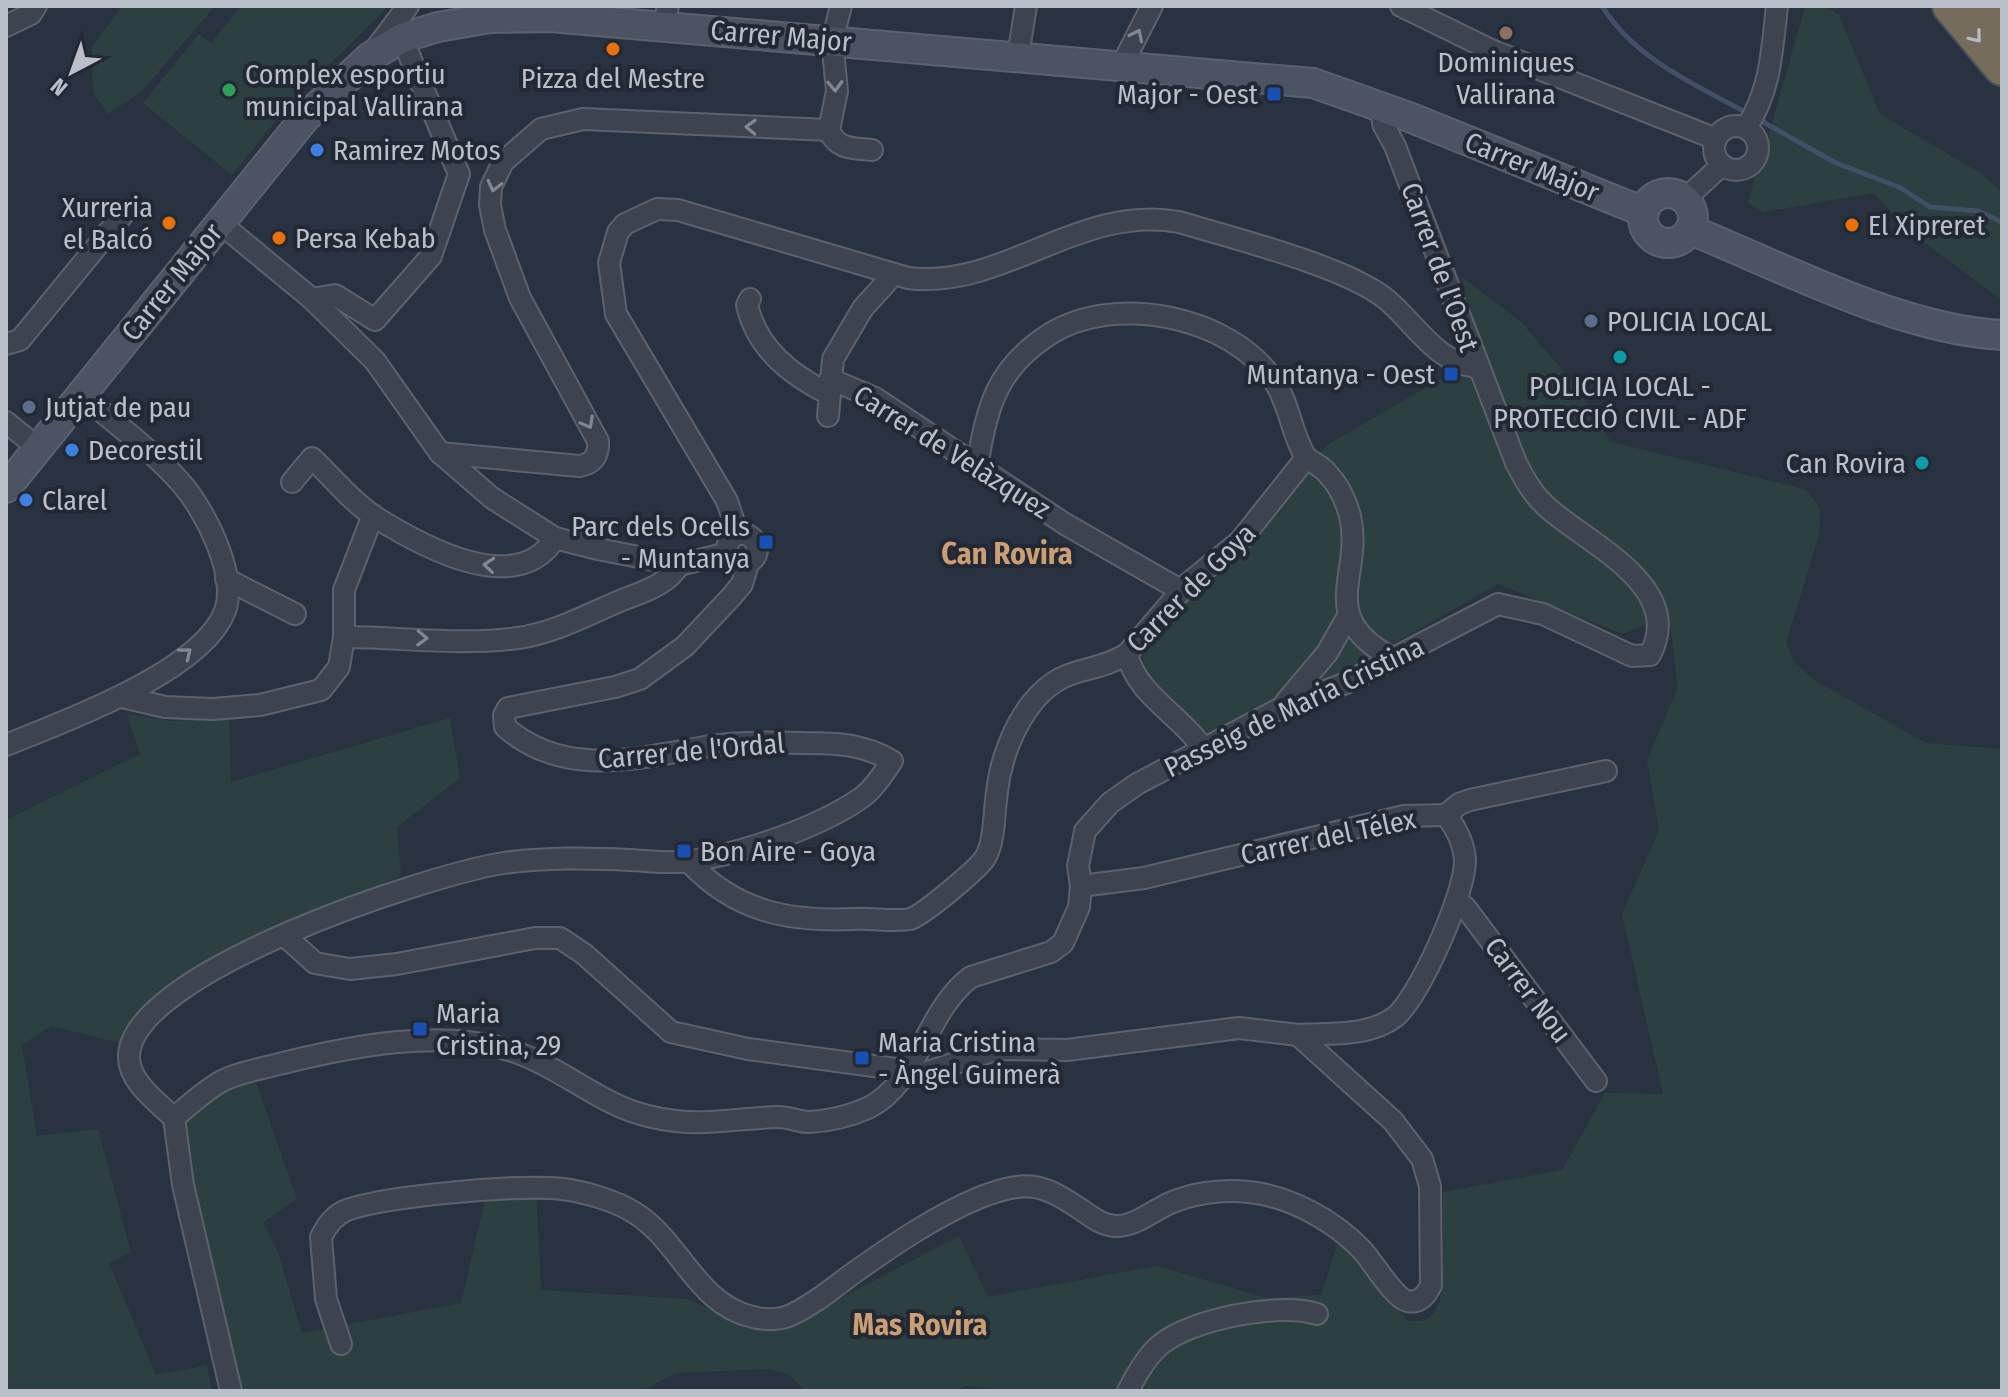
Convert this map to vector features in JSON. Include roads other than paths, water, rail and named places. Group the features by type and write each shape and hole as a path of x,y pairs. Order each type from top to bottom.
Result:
{"highway":[{"path":"1951,6 2002,67"},
{"path":"1991,6 2002,20"}],"street":[{"path":"6,26 31,14 36,6"},
{"path":"370,57 408,6"},
{"path":"841,6 832,41 837,91 829,130 837,143 845,147 872,150"},
{"path":"1018,56 1026,6"},
{"path":"1122,65 1152,6"},
{"path":"1401,6 1491,50 1716,139"},
{"path":"1746,128 1759,108 1769,78 1777,6"},
{"name":"Carrer Major","path":"6,488 305,118 370,57 402,38 466,21 518,16 666,16 832,41 1313,83 1381,106 1644,212"},
{"path":"312,299 335,295 375,320 431,256 459,174 402,38"},
{"name":"Carrer de l'Oest","path":"1381,106 1383,124 1395,146 1516,463 1531,491 1549,509 1626,567 1651,599 1660,632 1650,655"},
{"name":"Carrer de l'Oest","path":"1395,146 1409,117"},
{"path":"440,453 579,466 587,465 597,455 598,441 520,298 495,230 490,205 491,187 503,162 522,144 541,129 583,119 829,130"},
{"path":"1727,128 1746,128 1756,139 1754,160 1736,170 1722,165 1715,154 1716,139 1727,128"},
{"path":"1685,199 1722,165"},
{"path":"1667,193 1685,199 1693,214 1691,230 1674,243 1658,241 1645,230 1644,212 1658,195 1667,193"},
{"path":"738,534 727,501 616,314 609,263 618,232 625,224 657,209 678,210 894,274 929,281 952,278 1107,223 1165,220 1224,236 1359,282 1390,303 1454,362 1477,367"},
{"path":"6,344 20,340 125,212"},
{"path":"220,223 312,299 375,361 440,453 492,498 555,538 679,565 728,553"},
{"path":"1691,230 1914,318 1967,332 2002,335"},
{"name":"Carrer de Velàzquez","path":"894,274 863,308 847,333 833,359 829,387 875,398 1065,524 1182,591"},
{"path":"750,299 747,305 751,321 785,369 829,387 828,416"},
{"path":"977,467 997,387 1016,359 1074,320 1128,312 1176,319 1218,337 1255,358 1283,397 1306,458 1327,473 1342,494 1350,518 1346,583 1348,616 1327,653 1279,709"},
{"path":"6,745 122,697 182,657 212,630 226,608 226,579 215,537 182,484 81,394"},
{"path":"6,422 38,448"},
{"path":"292,482 312,458 373,515 444,553 474,564 518,566 538,559 555,538"},
{"name":"Carrer de Goya","path":"689,862 731,899 779,914 848,921 894,920 921,914 976,869 988,854 1000,771 1012,738 1030,705 1071,671 1115,661 1127,654 1182,591 1240,541 1306,458"},
{"path":"122,697 165,707 213,709 310,695 327,684 339,667 344,637 344,590 373,515"},
{"path":"738,534 751,537 756,543 756,555 748,564 735,563 728,553 729,542 738,534"},
{"name":"Carrer de l'Ordal","path":"689,862 795,830 862,797 892,761 869,747 759,742 714,746 631,762 594,761 544,750 516,736 505,727 504,715 508,708 526,702 615,687 640,679 685,646 732,596 742,584 748,564"},
{"path":"344,637 490,641 520,638 546,632 646,590 672,577 679,565"},
{"path":"226,579 295,614"},
{"name":"Passeig de Maria Cristina","path":"174,1118 223,1080 305,1058 391,1041 503,1048 565,1075 627,1110 700,1125 782,1117 807,1122 849,1116 871,1107 905,1071 941,1009 971,977 1051,952 1063,943 1072,928 1081,886 1080,852 1085,831 1137,784 1279,709 1346,683 1498,604 1543,614 1632,656 1650,655"},
{"path":"1348,616 1377,650 1394,659"},
{"path":"1127,654 1131,671 1203,748"},
{"path":"1446,815 1459,804 1470,800 1606,771"},
{"name":"Carrer del Télex","path":"285,936 315,963 350,969 397,964 535,938 560,938 584,954 671,1032 748,1049 925,1073 998,1049 1067,1050 1239,1028 1298,1035 1364,1030 1396,1016 1410,1000 1456,902 1464,872 1464,849 1446,815 1404,816 1144,878 1081,886"},
{"path":"231,1391 183,1185 174,1118 144,1088 130,1065 129,1053 141,1026 157,1004 218,969 329,913 453,872 553,857 689,862"},
{"name":"Carrer Nou","path":"1456,902 1465,907 1596,1081"},
{"path":"341,1344 326,1299 320,1255 321,1237 336,1215 367,1205 502,1190 564,1189 615,1203 636,1214 673,1247 697,1281 719,1300 749,1316 766,1319 788,1316 820,1299 915,1233 978,1198 1007,1188 1040,1185 1104,1225 1119,1226 1170,1203 1212,1193 1248,1192 1277,1197 1338,1229 1362,1250 1401,1298 1419,1300 1427,1294 1432,1279 1430,1186 1422,1159 1393,1121 1298,1035"},
{"path":"1128,1391 1146,1360 1181,1331 1200,1324 1272,1310 1299,1309 1317,1314"}],"waterway":[{"path":"1602,6 1616,25 1648,56 1747,113"},
{"path":"1756,118 1836,163 1899,187 1930,207 1978,211 2002,222"}],"place":[{"name":"Dominiques Vallirana","path":"1506,33"},
{"name":"Pizza del Mestre","path":"613,49"},
{"name":"Complex esportiu municipal Vallirana","path":"229,90"},
{"name":"Major - Oest","path":"1274,94"},
{"name":"Ramirez Motos","path":"317,150"},
{"name":"Xurreria el Balcó","path":"169,223"},
{"name":"El Xipreret","path":"1852,225"},
{"name":"Persa Kebab","path":"279,238"},
{"name":"POLICIA LOCAL","path":"1591,321"},
{"name":"POLICIA LOCAL - PROTECCIÓ CIVIL - ADF","path":"1620,357"},
{"name":"Muntanya - Oest","path":"1451,374"},
{"name":"Jutjat de pau","path":"29,407"},
{"name":"Decorestil","path":"72,450"},
{"name":"Can Rovira","path":"1922,463"},
{"name":"Clarel","path":"26,500"},
{"name":"Parc dels Ocells - Muntanya","path":"766,542"},
{"name":"Bon Aire - Goya","path":"684,851"},
{"name":"Maria Cristina, 29","path":"420,1029"},
{"name":"Maria Cristina - Àngel Guimerà","path":"862,1058"}],"district":[{"name":"Can Rovira","path":"1007,554"},
{"name":"Mas Rovira","path":"920,1325"}]}
